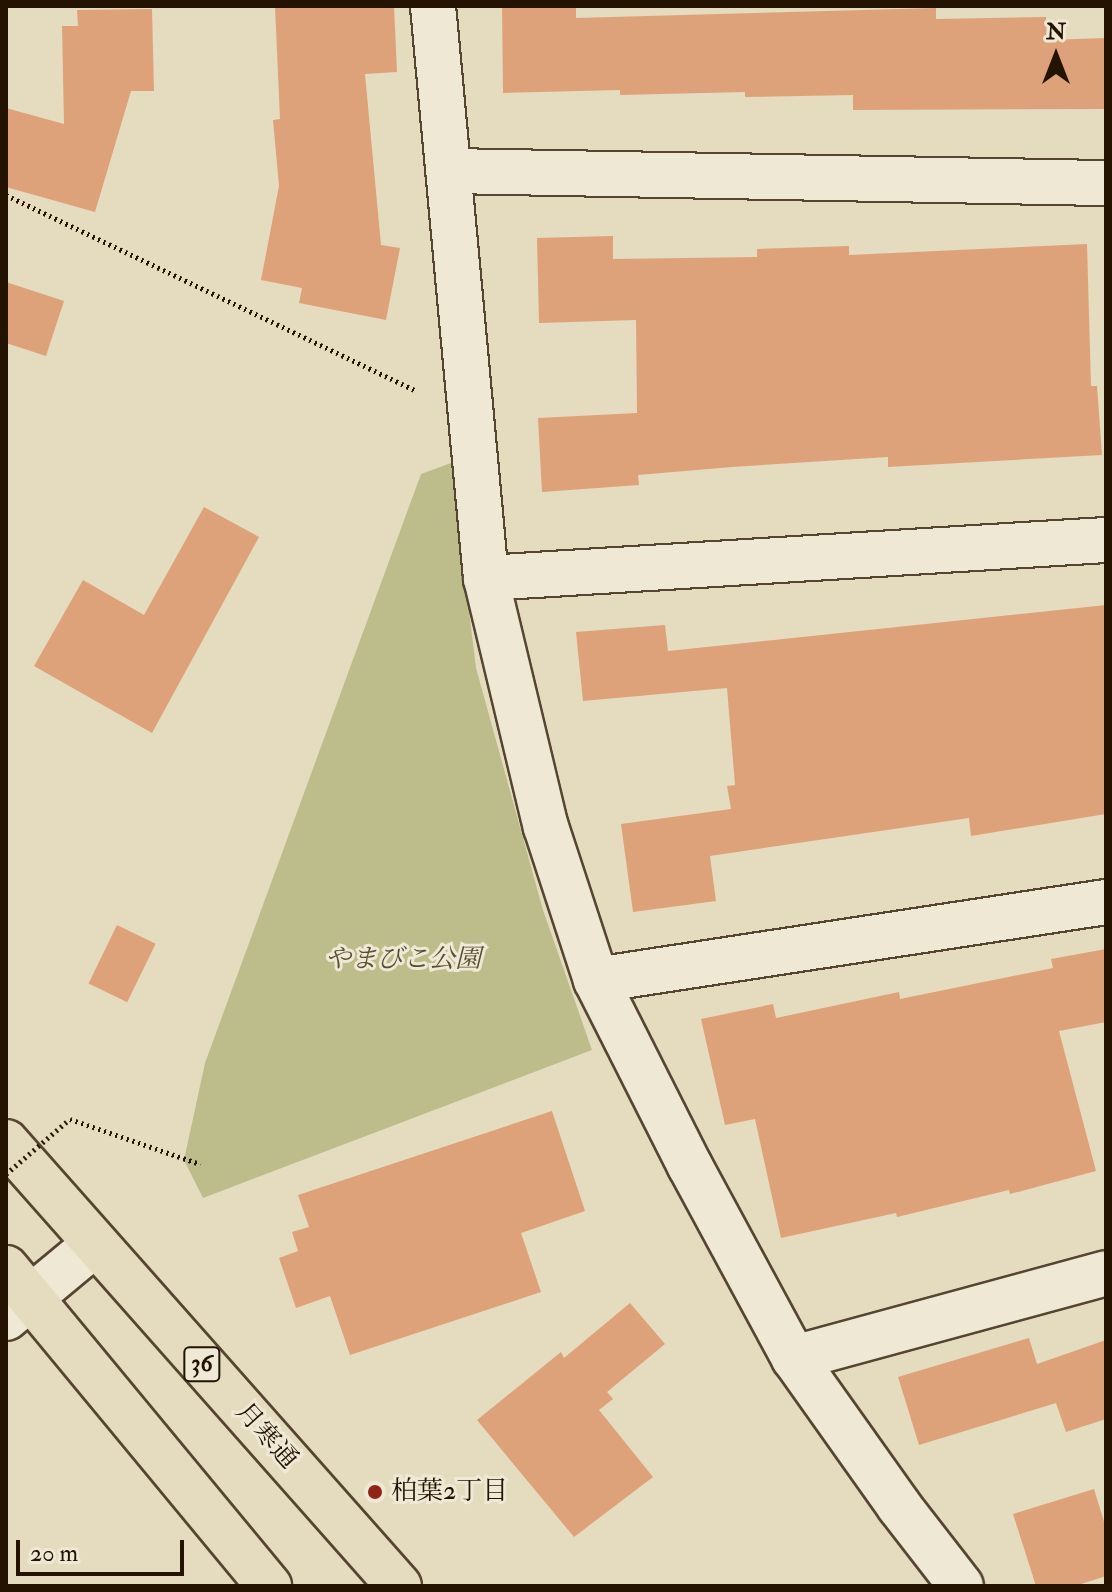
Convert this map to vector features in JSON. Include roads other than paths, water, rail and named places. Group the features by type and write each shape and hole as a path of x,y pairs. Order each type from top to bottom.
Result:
{"highway":[{"name":"月寒通","path":"6,1142 399,1586"},
{"path":"14,1294 269,1586"}],"street":[{"path":"433,6 486,578 546,827 596,980 690,1166 794,1358 961,1586"},
{"path":"449,171 1106,183"},
{"path":"486,578 1106,540"},
{"path":"596,980 1106,902"},
{"path":"14,1294 95,1244"},
{"path":"794,1358 1106,1273"}],"place":[{"name":"柏葉2丁目","path":"375,1492"}],"park label":[{"name":"やまびこ公園","path":"403,960"}]}
